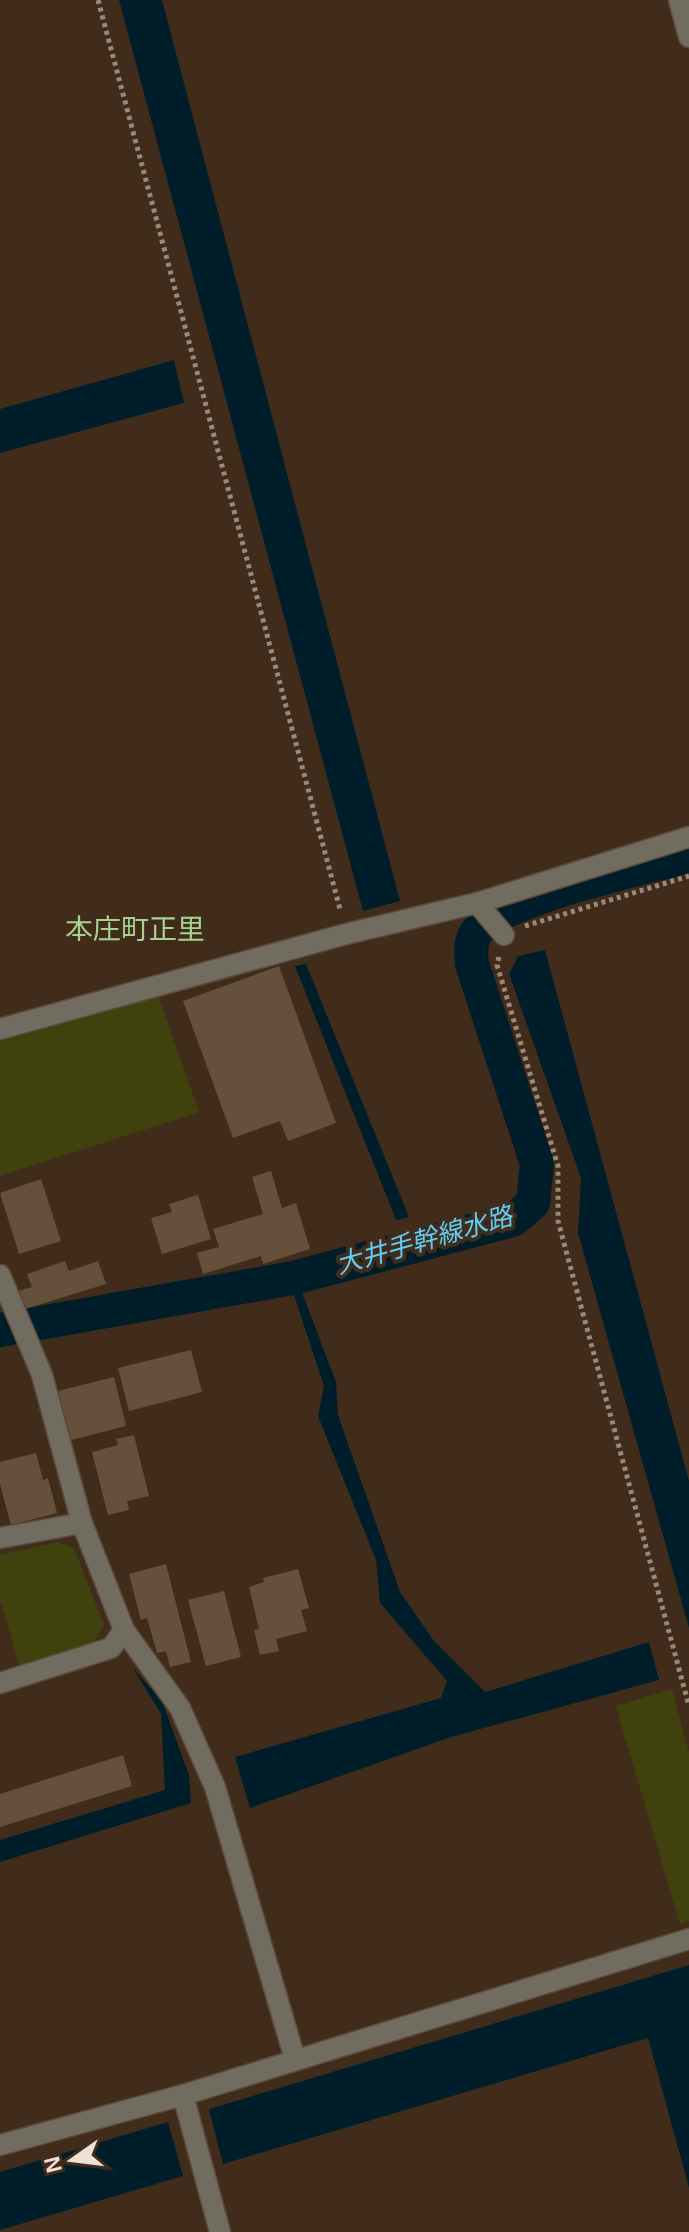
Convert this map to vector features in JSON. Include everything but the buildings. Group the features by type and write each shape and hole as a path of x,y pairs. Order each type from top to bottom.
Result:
{"street":[{"path":"679,0 689,37"},
{"path":"0,1029 346,934 477,903 689,837"},
{"path":"477,903 504,935"},
{"path":"0,1275 42,1375 82,1523 124,1630 180,1708 215,1787 295,2059"},
{"path":"0,1538 82,1523"},
{"path":"0,1683 111,1648 124,1630"},
{"path":"0,2145 183,2095 689,1939"},
{"path":"183,2095 220,2232"}],"path":[{"path":"98,0 346,934"},
{"path":"689,876 504,935 497,965 558,1166 558,1221 689,1706"}],"shaded area":[{"path":"158,995 199,1112 0,1176 0,1037"},
{"path":"57,1542 74,1548 104,1625 93,1643 20,1667 0,1600 0,1555"},
{"path":"672,1689 689,1753 689,1921 680,1924 616,1706"}],"water":[{"path":"119,0 162,0 400,901 363,911"},
{"path":"174,360 184,403 0,453 0,409"},
{"path":"545,950 689,1481 689,1628 578,1233 581,1178 509,974 518,956"},
{"path":"306,964 409,1217 396,1220 295,966"},
{"path":"300,1287 336,1382 338,1415 400,1592 434,1641 485,1692 649,1642 659,1680 451,1737 250,1808 235,1757 441,1698 447,1681 380,1603 376,1560 318,1416 324,1386 292,1289"},
{"path":"133,1668 162,1701 189,1775 191,1803 0,1862 0,1840 165,1790 161,1714"},
{"path":"689,1965 689,2188 648,2038 223,2164 209,2109"},
{"path":"168,2122 183,2176 0,2230 0,2172"}],"waterway":[{"name":"大井手幹線水路","path":"0,1330 293,1278 513,1220 533,1203 537,1164 472,964 474,937 490,920 541,897 689,856"}],"district":[{"name":"本庄町正里","path":"135,929"}]}
